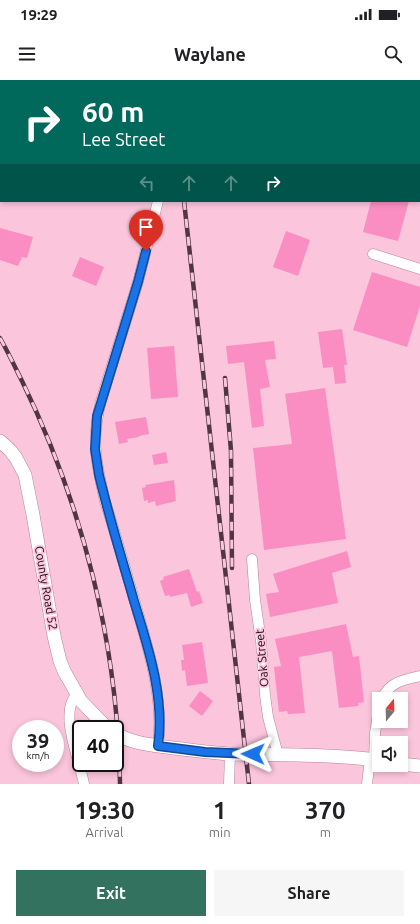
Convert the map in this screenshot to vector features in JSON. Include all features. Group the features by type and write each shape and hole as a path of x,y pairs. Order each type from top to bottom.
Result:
{"street":[{"path":"158,202 138,282 101,401 97,416 94,439 99,475 105,501 152,665 160,712 158,746"},
{"path":"373,254 420,269"},
{"name":"County Road 52","path":"0,441 16,458 25,475 34,515 54,636 64,671 77,694 98,720"},
{"name":"Oak Street","path":"252,559 265,695 268,717 278,755"},
{"path":"386,692 388,688 400,680 420,676"},
{"path":"77,694 71,702 69,715 72,736 83,779"},
{"path":"124,738 130,741 158,746 230,754 342,756 372,760"},
{"path":"230,754 230,784"},
{"path":"408,765 420,766"},
{"path":"367,784 372,767"}],"building":[{"path":"371,202 409,202 398,241 363,232"},
{"path":"0,228 33,237 27,258 22,257 18,266 0,260"},
{"path":"286,231 310,240 298,276 273,267"},
{"path":"80,257 104,267 96,286 72,276"},
{"path":"372,272 420,287 420,306 407,347 353,330"},
{"path":"342,329 347,365 344,365 346,383 335,384 333,367 323,368 318,332"},
{"path":"274,341 276,359 265,360 270,387 260,389 264,426 252,428 244,362 228,364 226,346"},
{"path":"174,346 178,397 151,399 147,348"},
{"path":"325,388 346,539 264,550 253,448 292,444 285,394"},
{"path":"146,417 149,434 127,439 128,442 119,444 115,422"},
{"path":"166,452 168,463 154,465 152,455"},
{"path":"174,480 176,501 156,506 155,501 148,503 148,500 144,501 142,488 146,487 145,485"},
{"path":"347,551 351,567 332,573 338,603 270,617 266,594 279,592 273,574"},
{"path":"189,569 197,592 199,591 203,603 191,607 187,593 170,597 170,595 165,596 160,581 164,579 163,577"},
{"path":"346,624 353,657 359,656 364,702 358,703 359,705 357,706 339,708 332,651 299,657 305,713 288,714 287,711 279,712 274,667 281,666 275,639"},
{"path":"202,642 208,683 187,686 185,670 182,671 181,660 184,660 182,645"},
{"path":"200,691 213,701 202,716 189,706"}],"railway":[{"path":"184,202 249,784"},
{"path":"0,338 44,429 63,477 93,577 104,628 112,680 118,732 120,784"},
{"path":"225,378 231,451 232,568"}],"route":[{"path":"146,251 97,416 94,439 99,475 105,501 152,665 160,712 158,746 205,752 253,754"}]}
